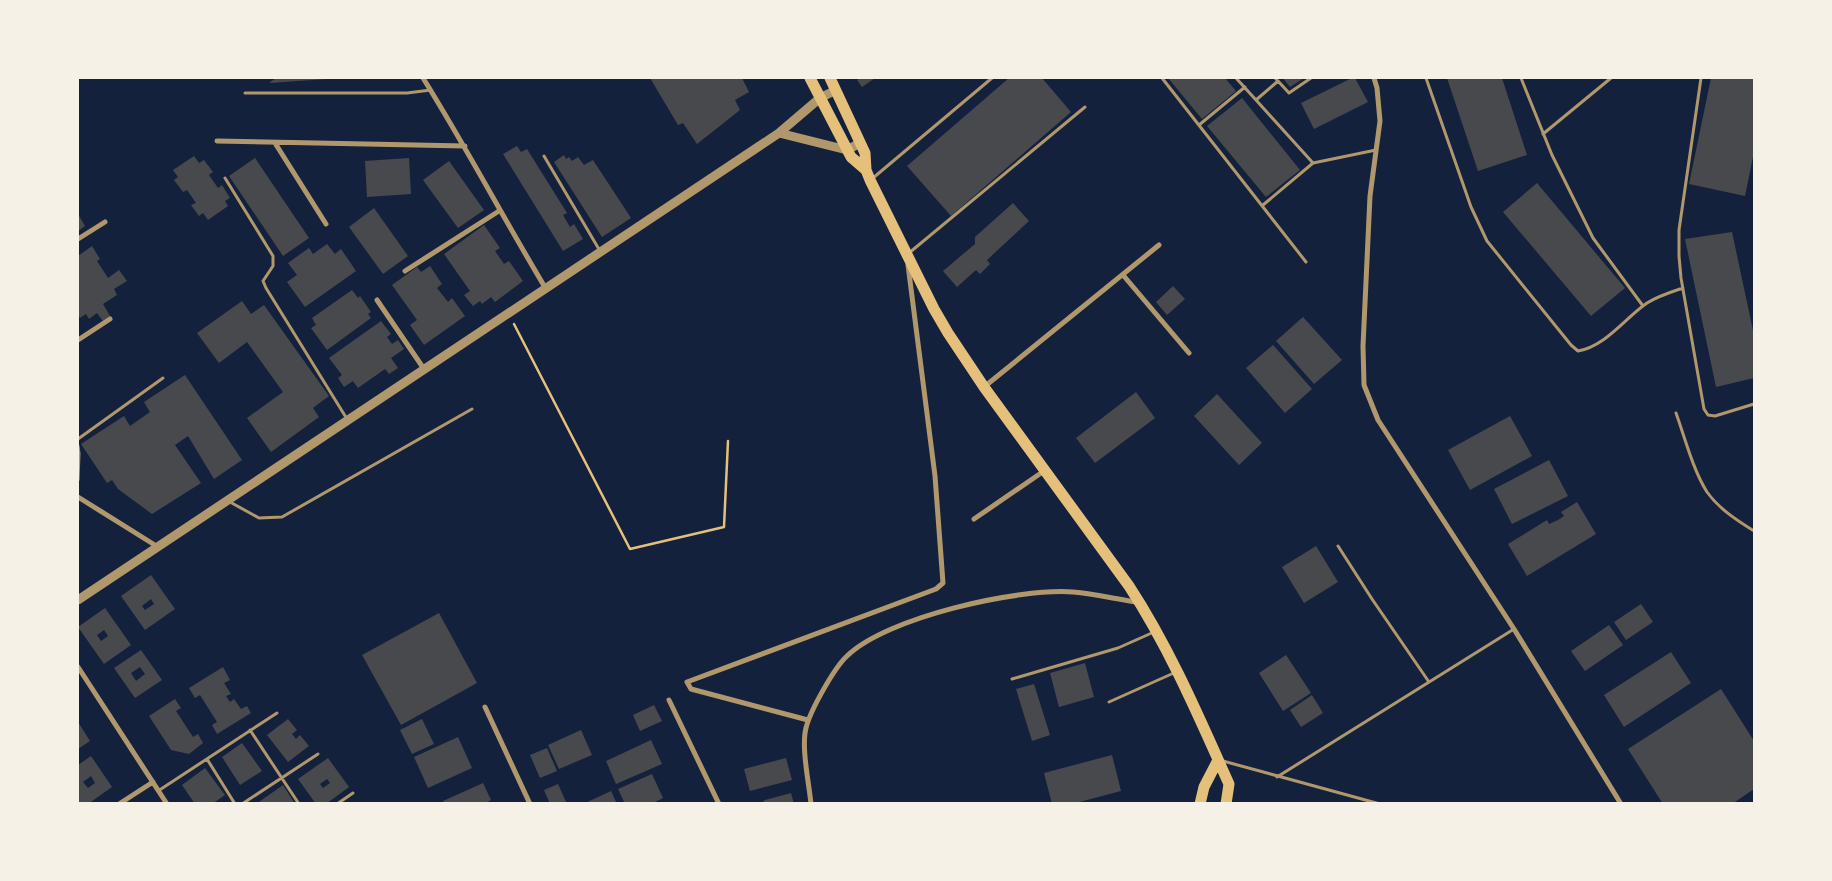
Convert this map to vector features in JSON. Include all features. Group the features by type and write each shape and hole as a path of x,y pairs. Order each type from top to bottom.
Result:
{"main road":[{"path":"810,78 851,158 868,175"},
{"path":"830,78 865,153 868,175 934,309 984,387 1140,602 1156,631 1229,784 1226,804"},
{"path":"1200,804 1204,786 1218,760"}],"street":[{"path":"423,78 465,146 500,211 546,288"},
{"path":"1374,78 1377,88 1380,121 1370,196 1363,346 1364,384 1378,420 1514,628 1621,804"},
{"path":"78,600 779,133 820,98 836,90"},
{"path":"779,133 847,150 860,143"},
{"path":"217,141 465,146"},
{"path":"275,143 326,224"},
{"path":"404,271 500,211"},
{"path":"78,239 105,222"},
{"path":"984,387 1159,245"},
{"path":"808,720 696,691 688,687 687,682 936,589 943,583 935,476 907,255"},
{"path":"1122,275 1189,352"},
{"path":"378,300 424,369"},
{"path":"78,340 110,319"},
{"path":"974,519 1045,470"},
{"path":"78,497 158,547"},
{"path":"811,804 804,739 808,720 838,666 847,656 862,645 898,626 948,609 1010,596 1073,592 1140,602"},
{"path":"78,667 167,804"},
{"path":"669,700 719,804"},
{"path":"486,707 530,804"},
{"path":"119,804 153,782"}],"lane":[{"path":"868,175 992,78"},
{"path":"1162,78 1306,262"},
{"path":"1236,78 1313,163"},
{"path":"1275,78 1289,93 1311,78"},
{"path":"1426,78 1471,207 1487,241 1571,345 1578,351 1588,349 1600,342 1643,306 1657,298 1683,288"},
{"path":"1521,78 1552,155 1593,238 1643,306"},
{"path":"1543,134 1611,78"},
{"path":"1701,78 1679,230 1679,256 1683,288 1704,409 1708,415 1715,416 1754,404"},
{"path":"1256,100 1278,82"},
{"path":"1199,125 1245,87"},
{"path":"245,93 406,93 431,90"},
{"path":"907,255 1085,108"},
{"path":"1263,205 1313,163 1376,150"},
{"path":"544,156 600,252"},
{"path":"225,178 273,256 273,266 263,281 266,288 347,421"},
{"path":"78,439 163,378"},
{"path":"227,501 259,518 282,517 472,409"},
{"path":"1676,414 1700,479 1707,491 1714,500 1737,520 1754,531"},
{"path":"78,446 78,480"},
{"path":"1338,546 1429,682"},
{"path":"1277,777 1514,628"},
{"path":"1012,679 1118,648 1156,631"},
{"path":"1109,702 1177,672"},
{"path":"158,791 277,713"},
{"path":"250,730 299,804"},
{"path":"242,804 318,754"},
{"path":"207,759 235,804"},
{"path":"1218,760 1380,804"},
{"path":"337,804 353,793"}],"path":[{"path":"509,313 630,549 724,527 728,441"}],"building":[{"path":"276,78 327,78 327,79 269,83"},
{"path":"650,78 742,78 749,92 735,100 740,110 697,144 683,123 678,125"},
{"path":"860,78 875,78 862,87 857,80"},
{"path":"1009,78 1042,78 1071,112 951,216 907,166"},
{"path":"1168,78 1225,78 1236,91 1202,119"},
{"path":"1283,78 1304,78 1290,87"},
{"path":"1355,78 1368,102 1314,129 1301,103"},
{"path":"1447,78 1502,78 1527,155 1478,171"},
{"path":"1711,78 1754,78 1754,152 1745,196 1689,184"},
{"path":"1242,98 1300,170 1266,197 1207,126"},
{"path":"517,146 521,152 527,149 567,213 563,215 570,227 574,224 583,239 563,251 503,154"},
{"path":"564,155 566,159 569,157 572,161 578,157 584,165 593,160 631,218 602,237 554,162"},
{"path":"194,156 199,163 204,160 213,172 209,175 218,188 222,185 230,198 225,201 228,206 208,220 203,213 199,216 191,205 196,203 187,190 183,192 174,180 178,177 173,170"},
{"path":"255,158 309,238 283,256 229,176"},
{"path":"409,158 411,194 367,197 365,161"},
{"path":"449,161 484,210 458,228 423,180"},
{"path":"1537,183 1625,288 1591,316 1503,212"},
{"path":"1013,203 1029,221 987,260 990,264 980,274 976,270 957,287 943,271 975,244 975,237"},
{"path":"374,208 408,256 383,274 349,227"},
{"path":"78,214 85,226 78,231"},
{"path":"484,225 500,248 495,251 504,264 509,261 523,281 495,302 491,297 482,304 480,301 473,306 464,295 470,291 444,254"},
{"path":"1732,232 1754,335 1754,378 1716,387 1685,239"},
{"path":"327,244 335,254 341,249 356,271 305,307 287,282 297,275 288,263 309,248 313,254"},
{"path":"92,246 100,259 97,261 108,278 119,270 127,281 114,289 117,295 103,304 110,316 103,321 97,313 89,319 86,314 80,318 78,314 78,256"},
{"path":"430,266 442,284 437,288 448,302 452,298 465,316 424,345 410,325 417,320 392,285 417,267 421,272"},
{"path":"1173,286 1185,299 1167,315 1156,302"},
{"path":"352,290 358,298 360,296 371,312 368,314 371,318 327,350 311,328 316,325 312,318"},
{"path":"242,301 251,314 264,305 329,396 313,408 319,417 271,452 247,418 283,392 247,342 219,363 197,333"},
{"path":"1303,317 1342,360 1314,384 1276,341"},
{"path":"381,321 391,334 387,337 392,344 398,340 404,349 391,358 398,368 389,374 385,369 358,388 353,381 344,387 338,378 342,375 329,358"},
{"path":"1273,345 1312,389 1285,413 1246,368"},
{"path":"185,375 242,460 214,479 188,436 175,445 201,483 152,514 118,489 112,480 107,483 81,444 124,416 130,426 150,412 144,402"},
{"path":"1136,392 1155,418 1095,463 1076,438"},
{"path":"1217,394 1262,443 1239,465 1194,416"},
{"path":"1510,416 1532,456 1470,490 1448,450"},
{"path":"1549,460 1568,496 1512,524 1494,489"},
{"path":"1577,502 1596,534 1527,576 1508,544 1547,520 1549,524 1558,520 1564,516 1561,512"},
{"path":"1316,546 1338,582 1304,603 1282,567"},
{"path":"151,575 175,609 145,630 121,596","holes":["151,599 154,604 145,610 142,606"]},
{"path":"1641,604 1653,622 1626,640 1614,622"},
{"path":"105,608 131,645 104,664 78,627","holes":["104,630 108,636 101,641 97,635"]},
{"path":"439,613 477,683 401,725 362,655"},
{"path":"1609,625 1623,645 1585,671 1571,651"},
{"path":"141,650 162,680 135,698 114,668","holes":["140,667 145,674 136,681 131,673"]},
{"path":"1671,652 1691,683 1624,727 1604,695"},
{"path":"1286,655 1311,693 1283,711 1259,673"},
{"path":"1085,663 1094,697 1059,707 1050,673"},
{"path":"223,667 230,680 224,683 231,694 226,696 230,702 234,699 241,709 247,706 251,713 217,734 212,725 217,722 200,695 195,698 189,688"},
{"path":"1034,684 1050,735 1032,741 1016,689"},
{"path":"1721,689 1754,741 1754,789 1732,804 1663,804 1628,749"},
{"path":"1312,695 1323,713 1301,727 1290,710"},
{"path":"175,699 181,708 176,711 193,737 198,734 203,743 189,754 171,750 149,716"},
{"path":"654,705 662,721 640,731 633,715"},
{"path":"288,719 297,730 292,734 296,739 300,735 309,746 288,762 267,735"},
{"path":"422,719 434,744 412,754 400,730"},
{"path":"78,722 90,741 78,749"},
{"path":"581,730 592,755 559,769 548,745"},
{"path":"458,737 472,768 428,788 414,757"},
{"path":"651,740 662,764 616,784 606,761"},
{"path":"242,743 262,771 240,785 222,757"},
{"path":"547,748 557,771 540,778 530,755"},
{"path":"1112,755 1121,791 1072,804 1052,804 1044,773"},
{"path":"91,756 112,787 88,804 78,804 78,765","holes":["91,776 95,783 88,788 83,782"]},
{"path":"328,758 349,787 326,804 316,804 298,779","holes":["327,779 330,783 323,788 320,784"]},
{"path":"786,758 792,780 750,791 744,769"},
{"path":"205,768 225,795 212,804 195,804 182,785"},
{"path":"652,774 663,798 651,804 625,804 618,789"},
{"path":"483,783 491,800 484,804 444,804 443,801"},
{"path":"558,784 567,804 550,804 544,790"},
{"path":"283,785 295,804 256,804"},
{"path":"611,791 617,804 583,804"},
{"path":"791,793 794,804 760,804 765,800"}]}
